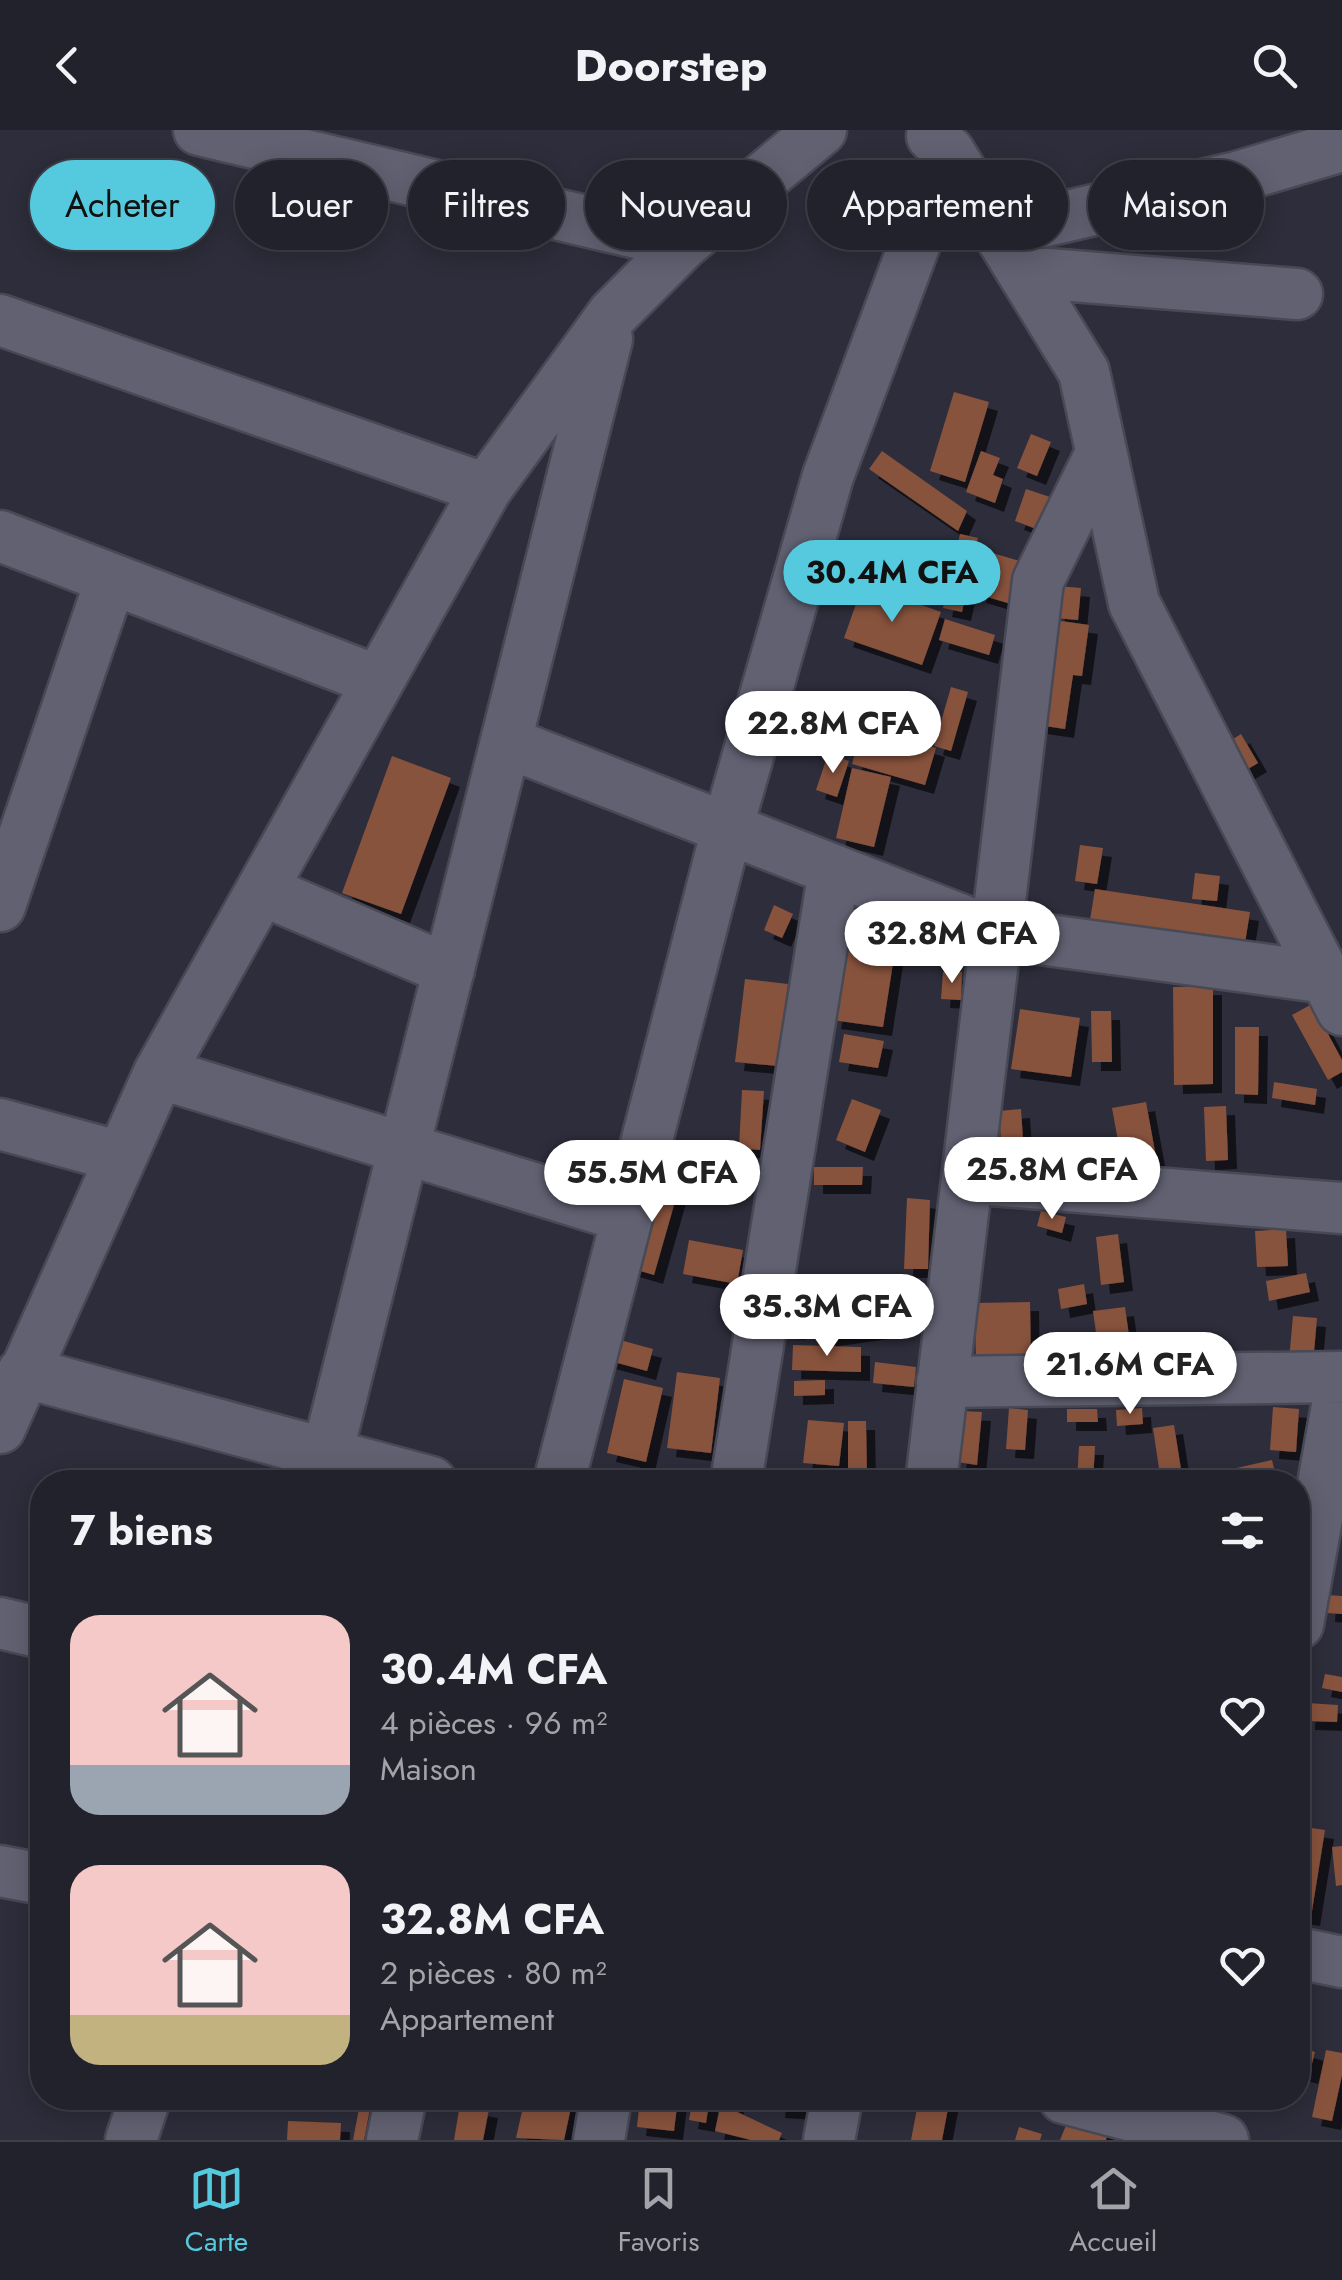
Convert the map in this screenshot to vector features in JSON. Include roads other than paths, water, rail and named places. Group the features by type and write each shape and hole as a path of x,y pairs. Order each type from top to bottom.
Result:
{"street":[{"path":"199,130 585,221"},
{"path":"785,160 821,130"},
{"path":"938,141 1084,372 1134,603 1335,994"},
{"path":"562,1470 727,829 828,476 938,141"},
{"path":"1010,252 1342,146"},
{"path":"0,1428 159,1073 486,489 613,314 677,250"},
{"path":"1010,252 1297,294"},
{"path":"327,1454 613,314"},
{"path":"0,320 486,489"},
{"path":"932,1470 1038,581 1102,453"},
{"path":"0,536 378,681"},
{"path":"0,906 112,579"},
{"path":"506,742 995,933 1335,994"},
{"path":"738,1470 834,870"},
{"path":"262,890 449,970"},
{"path":"159,1073 628,1217"},
{"path":"0,1124 121,1157"},
{"path":"966,1178 1342,1208"},
{"path":"23,1372 386,1470"},
{"path":"942,1382 1342,1377 1310,1557"},
{"path":"0,1623 30,1630"},
{"path":"0,1870 30,1876"},
{"path":"1310,1955 1342,1962"},
{"path":"132,2140 141,2110"},
{"path":"392,2140 398,2110"},
{"path":"600,2140 604,2110"},
{"path":"828,2140 834,2110"},
{"path":"1123,2110 1212,2128"}]}
